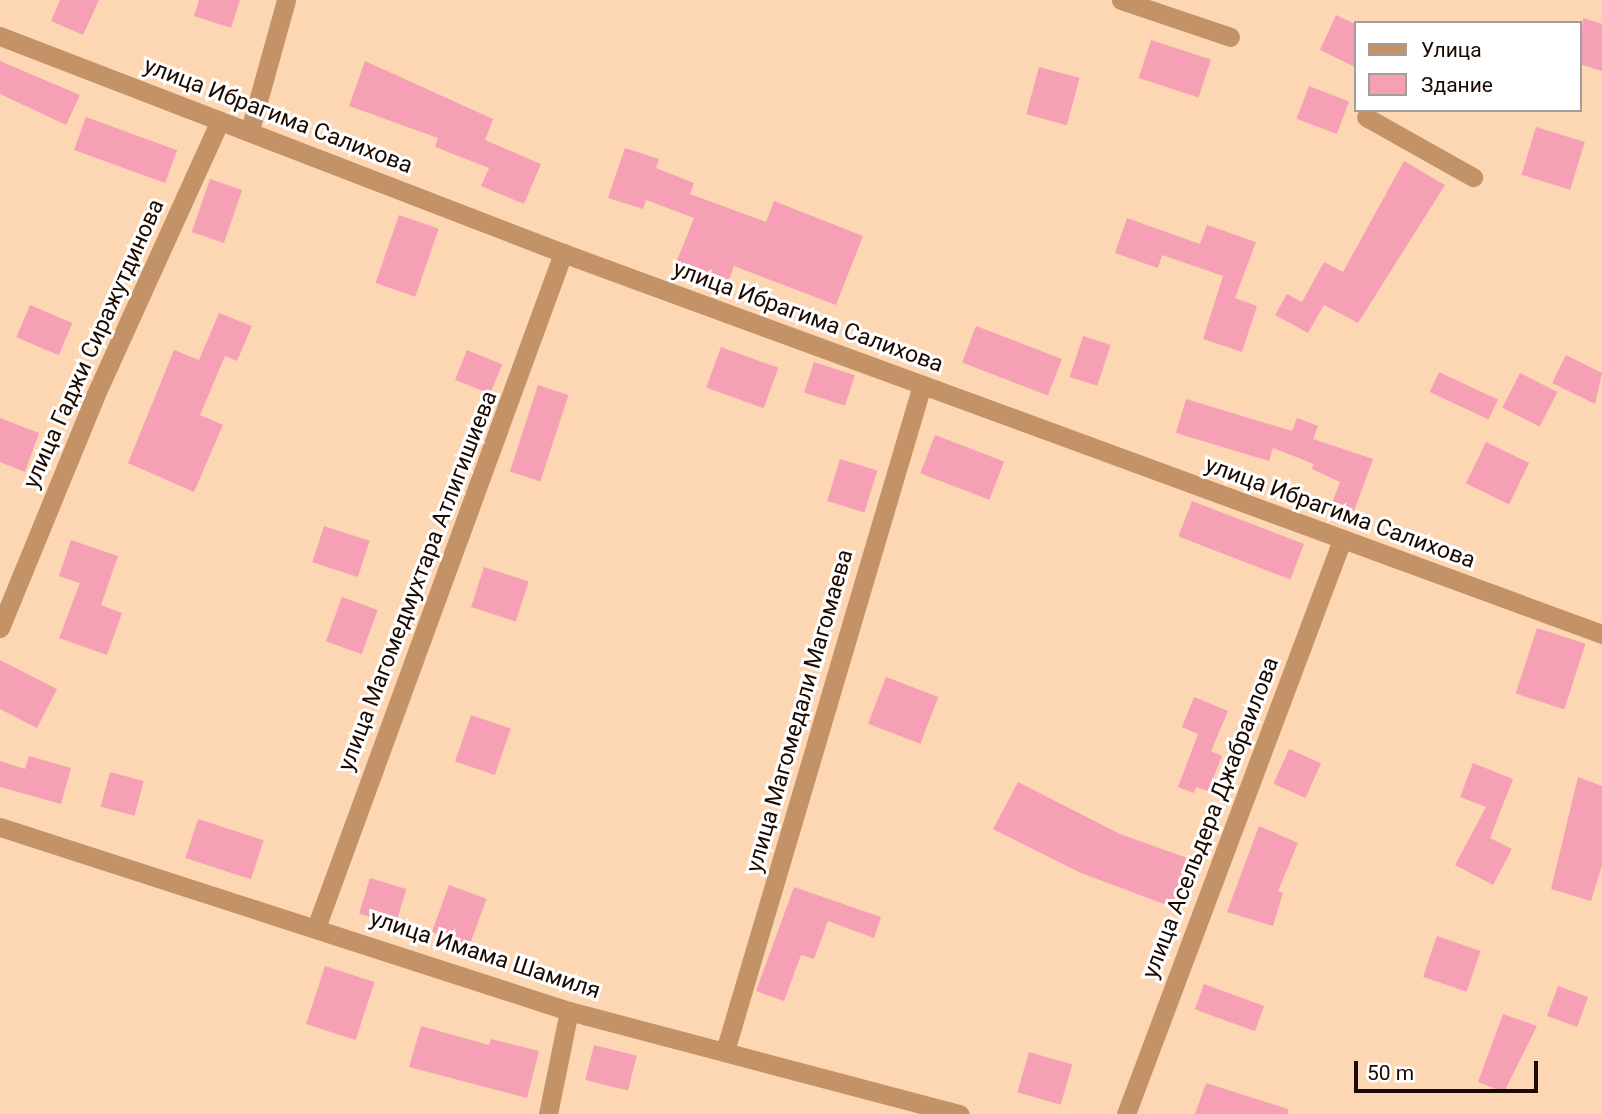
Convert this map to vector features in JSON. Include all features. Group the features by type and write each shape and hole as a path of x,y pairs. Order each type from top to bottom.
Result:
{"street":[{"path":"250,130 286,0"},
{"path":"1121,0 1230,37"},
{"name":"улица Ибрагима Салихова","path":"0,36 220,121 250,130 563,253 1602,634"},
{"path":"1366,117 1473,177"},
{"name":"улица Гаджи Сиражутдинова","path":"0,628 95,397 220,121"},
{"name":"улица Магомедмухтара Атлигишиева","path":"317,925 563,253"},
{"name":"улица Магомедали Магомаева","path":"725,1051 922,385"},
{"name":"улица Асельдера Джабраилова","path":"1126,1114 1342,540"},
{"name":"улица Имама Шамиля","path":"0,827 317,925 569,1011 960,1114"},
{"path":"548,1114 569,1011"}],"building":[{"path":"60,0 99,0 83,35 51,21"},
{"path":"199,0 240,0 231,28 194,16"},
{"path":"1336,15 1354,24 1354,67 1320,50"},
{"path":"1583,18 1602,24 1602,71 1581,65"},
{"path":"1151,40 1211,59 1199,98 1139,78"},
{"path":"0,61 80,95 66,125 0,94"},
{"path":"365,61 493,119 485,140 541,164 524,204 481,186 489,168 435,147 438,138 349,106"},
{"path":"1039,67 1080,78 1067,125 1026,114"},
{"path":"1309,86 1349,101 1337,134 1296,119"},
{"path":"86,117 177,150 165,183 74,150"},
{"path":"1536,127 1585,142 1570,190 1521,175"},
{"path":"625,148 659,159 656,168 694,183 690,194 766,222 774,201 863,236 836,305 734,266 728,283 676,263 694,218 646,200 643,209 608,198"},
{"path":"1404,161 1445,185 1358,323 1324,305 1308,333 1275,315 1287,294 1302,302 1324,262 1343,272"},
{"path":"210,179 242,190 224,243 192,232"},
{"path":"399,215 439,229 415,297 376,283"},
{"path":"1127,218 1200,244 1207,225 1256,242 1235,298 1257,306 1242,352 1203,339 1223,276 1162,255 1158,268 1115,253"},
{"path":"30,305 72,323 59,355 16,337"},
{"path":"219,313 252,326 237,361 225,356 200,415 223,425 194,492 128,463 174,350 199,360"},
{"path":"976,326 1062,359 1048,395 962,362"},
{"path":"1083,336 1111,345 1097,386 1070,377"},
{"path":"721,347 778,368 764,408 706,387"},
{"path":"467,350 502,364 490,394 455,380"},
{"path":"1566,355 1602,373 1595,404 1552,383"},
{"path":"814,362 855,375 845,406 804,392"},
{"path":"1439,372 1498,399 1489,419 1430,392"},
{"path":"1520,373 1557,392 1540,427 1502,408"},
{"path":"538,385 568,395 540,481 510,472"},
{"path":"1186,399 1292,431 1297,418 1318,426 1313,439 1373,459 1354,511 1332,503 1340,482 1312,469 1314,464 1273,448 1269,461 1176,433"},
{"path":"0,418 39,433 25,472 0,462"},
{"path":"935,435 1004,462 989,500 920,473"},
{"path":"1486,442 1529,463 1509,504 1466,483"},
{"path":"840,459 877,470 864,512 827,501"},
{"path":"1192,501 1304,544 1290,579 1178,536"},
{"path":"324,526 370,541 358,577 312,562"},
{"path":"71,540 118,556 101,605 122,613 107,655 59,638 80,583 59,576"},
{"path":"484,567 529,582 516,621 471,607"},
{"path":"342,597 378,610 362,654 326,641"},
{"path":"1537,628 1586,644 1564,709 1516,694"},
{"path":"0,660 57,689 37,728 0,709"},
{"path":"886,677 938,697 920,744 868,724"},
{"path":"1194,697 1228,711 1211,751 1222,756 1208,791 1196,787 1194,793 1178,787 1198,734 1182,727"},
{"path":"471,715 511,729 495,775 455,761"},
{"path":"1289,749 1321,763 1306,798 1274,784"},
{"path":"29,756 71,768 61,804 0,787 0,761 25,769"},
{"path":"1473,763 1513,779 1490,838 1512,849 1493,885 1455,865 1486,807 1460,797"},
{"path":"110,772 144,781 134,816 101,807"},
{"path":"1578,777 1602,786 1602,865 1591,901 1551,889"},
{"path":"1018,782 1120,834 1190,859 1172,907 1081,873 993,829"},
{"path":"198,819 264,840 251,879 185,858"},
{"path":"1259,826 1298,843 1278,891 1283,893 1273,926 1227,912"},
{"path":"370,878 406,889 396,924 359,913"},
{"path":"449,885 487,899 469,946 432,932"},
{"path":"794,887 881,917 874,938 828,921 814,959 801,955 784,1001 756,991"},
{"path":"1437,936 1480,951 1466,992 1423,977"},
{"path":"325,966 374,982 356,1040 306,1024"},
{"path":"1204,984 1264,1006 1255,1031 1195,1009"},
{"path":"1558,986 1588,997 1577,1027 1547,1016"},
{"path":"1503,1014 1537,1026 1504,1092 1478,1082"},
{"path":"421,1026 489,1045 491,1039 539,1051 527,1098 409,1067"},
{"path":"594,1045 637,1056 628,1091 585,1080"},
{"path":"1029,1052 1072,1064 1061,1105 1017,1092"},
{"path":"1206,1083 1288,1109 1288,1114 1195,1114"}]}
